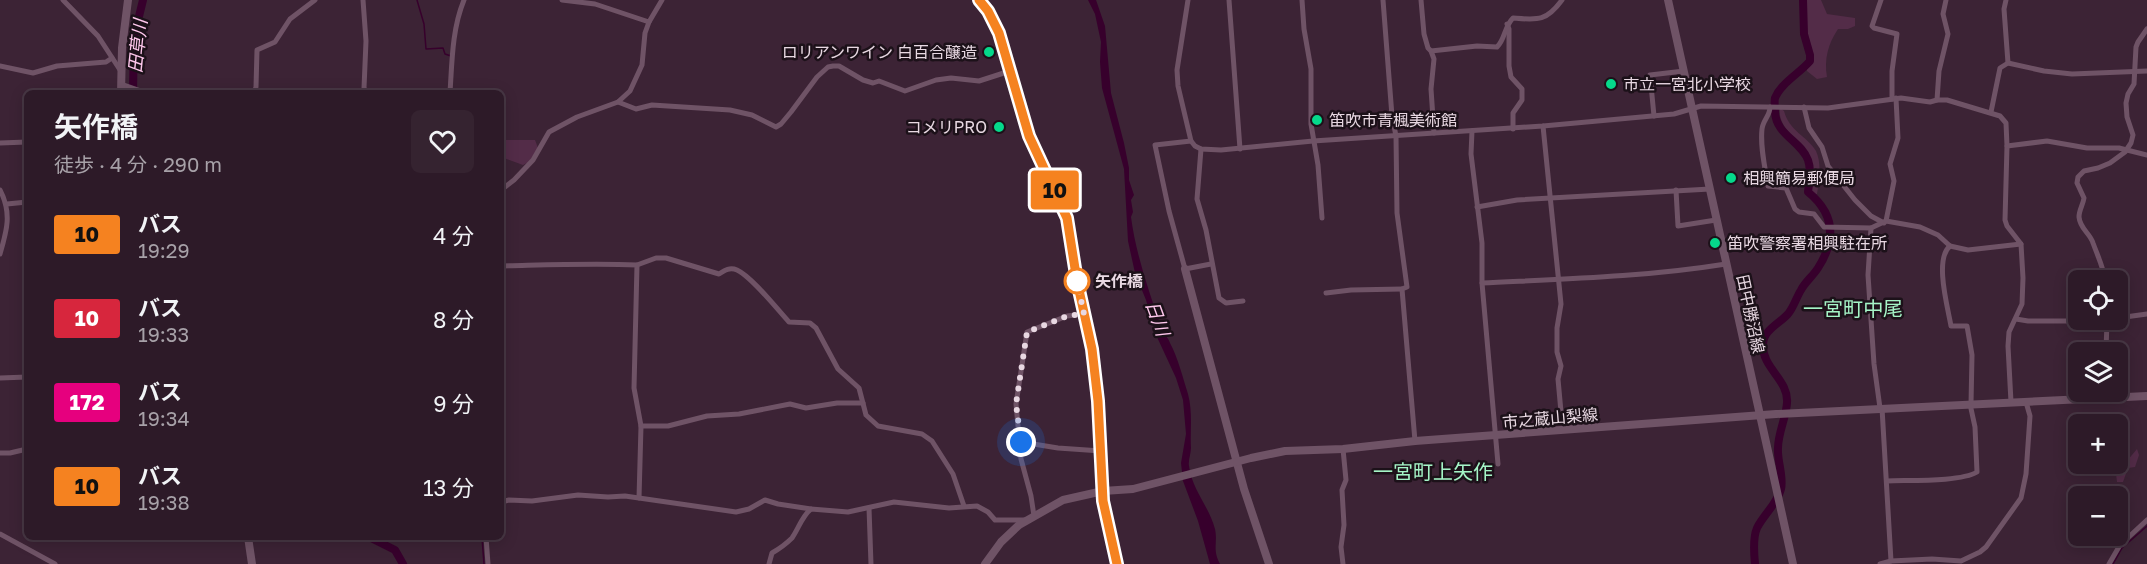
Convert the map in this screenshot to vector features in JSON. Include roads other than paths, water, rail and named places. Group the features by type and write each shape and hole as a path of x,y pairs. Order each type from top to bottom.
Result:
{"highway":[{"path":"979,0 995,23 1029,136 1065,211 1092,349 1103,491 1117,564"}],"main road":[{"path":"123,88 123,28 128,0"},
{"name":"田中勝沼線","path":"1668,0 1793,564"},
{"path":"1185,269 1237,462 1269,564"},
{"name":"市之蔵山梨線","path":"2128,396 2147,396"},
{"name":"市之蔵山梨線","path":"985,564 1007,536 1030,518 1063,500 1103,491 1133,489 1285,451 1343,449 1415,441 1760,415 2068,398"},
{"path":"248,540 252,564"}],"street":[{"path":"63,0 88,24 122,73"},
{"path":"255,90 257,50 275,42 290,19 315,0"},
{"path":"363,0 366,41 365,90"},
{"path":"450,90 458,15 464,0"},
{"path":"562,0 595,4 649,22"},
{"path":"504,188 533,160 549,132 577,117 618,102 630,92 642,65 645,33 662,0"},
{"path":"1188,0 1177,70 1178,86 1191,141 1201,150 1513,129 1674,114 1701,106 1828,108 1894,98 1930,102 1947,100 2000,116 2006,123 2005,220 2020,244 2023,296 2022,304 2009,332 2011,402"},
{"path":"1229,0 1240,148"},
{"path":"1302,0 1311,69 1309,103 1318,165 1322,218"},
{"path":"1326,293 1407,287 1397,213 1396,136 1392,116 1383,0"},
{"path":"1421,0 1424,34 1434,59 1431,95 1434,133"},
{"path":"1431,51 1477,46 1497,47 1507,24 1513,18 1533,20 1548,16 1562,0"},
{"path":"1881,0 1872,26 1897,33 1892,71 1898,138 1890,164 1894,181 1885,222"},
{"path":"1937,100 1939,71 1948,34 1943,14 1946,0"},
{"path":"2006,0 2004,9 2008,63"},
{"path":"1507,24 1511,77 1522,89 1523,97 1513,113 1513,129"},
{"path":"2103,270 2093,242 2079,220 2084,198 2078,177 2084,171 2104,166 2127,150 2133,135 2127,117 2126,103 2134,84 2136,47 2147,29"},
{"path":"0,66 33,73 57,66 106,62 112,58"},
{"path":"1991,112 2000,68 2008,63 2072,74 2147,71"},
{"path":"618,102 636,109 652,105 730,110 752,115 776,127 828,67 839,66 863,80 879,81 905,91 936,80 951,78 979,81 1010,71"},
{"path":"1654,116 1650,75 1684,71"},
{"path":"1771,107 1770,115 1762,125 1761,144 1768,186 1786,188 1795,209 1799,212 1814,214 1824,227 1871,228 1885,222"},
{"path":"1804,108 1809,128 1822,147 1828,166 1871,216 1885,222 1920,227 1938,234 1950,246 1968,250 2020,244"},
{"path":"1542,126 1561,304 1557,328 1557,352 1561,366 1558,379 1561,412"},
{"path":"1472,131 1471,154 1482,243 1482,283 1498,464"},
{"path":"1191,141 1155,145 1169,211 1185,269 1211,264"},
{"path":"2007,146 2047,141 2147,154"},
{"path":"0,143 24,142"},
{"path":"1201,150 1197,199 1206,230 1219,298 1226,303 1243,301"},
{"path":"1477,207 1517,200 1710,189"},
{"path":"0,190 7,204 9,216 0,254"},
{"path":"1676,190 1678,226 1716,220"},
{"path":"7,204 24,202"},
{"path":"1871,228 1868,275 1874,364 1881,408 1887,481 1891,561"},
{"path":"1887,481 1964,476 1977,472 1975,427 1971,404 1972,355 1967,326 1951,326 1942,273 1943,254 1950,246"},
{"path":"504,266 637,265 656,258 666,258 719,274 726,269 736,270 748,278 789,322 810,323 816,328 838,369 859,388 866,415 878,426 922,434 932,441 953,474 964,506"},
{"path":"1482,283 1623,277 1688,271 1726,264"},
{"path":"637,265 634,388 640,426 639,498"},
{"path":"1402,289 1415,441"},
{"path":"504,501 532,501 578,495 639,498 736,512 749,509 765,500 811,509 848,512 894,502 949,508 964,506 982,508 995,520 1030,518 1031,496 1021,459 1016,404 1027,332 1067,316 1084,314"},
{"path":"2128,317 2147,314"},
{"path":"2016,319 2068,320"},
{"path":"0,378 24,378"},
{"path":"1881,564 1891,561 1932,559 1961,562 1986,548 2021,498 2026,474 2030,416 2026,402"},
{"path":"640,426 668,426 707,416 739,414 790,404 806,408 837,403 863,403"},
{"path":"1021,442 1058,448 1101,451"},
{"path":"1343,449 1346,480 1342,490 1343,564"},
{"path":"0,453 24,450"},
{"path":"869,508 871,564"},
{"path":"769,564 772,553 793,536 800,522 811,509"},
{"path":"2109,564 2120,545 2147,520"},
{"path":"0,534 55,564"},
{"path":"486,540 488,564"}],"water":[{"name":"日川","path":"1088,0 1096,0 1105,26 1111,93 1134,195 1131,200 1133,212 1131,217 1136,245 1161,327 1175,355 1188,394 1191,421 1189,466 1193,483 1215,529 1216,554 1220,564 1210,564 1198,521 1183,481 1181,463 1186,434 1183,400 1176,378 1157,337 1135,273 1128,241 1124,169 1102,88 1101,42 1095,14"}],"waterway":[{"name":"田草川","path":"133,90 134,37 143,0"},
{"path":"417,0 424,24 426,49 443,48 445,54 451,56"},
{"name":"田草川","path":"1755,564 1754,541 1757,528 1777,499 1781,489 1778,442 1787,403 1784,387 1764,353 1764,340 1769,331 1790,311 1803,287 1816,271 1824,258 1830,237 1828,218 1817,200 1808,192 1810,172 1805,153 1780,127 1775,112 1775,100 1778,93 1810,61 1804,34 1803,0"},
{"path":"2113,564 2122,548 2147,526"},
{"name":"田草川","path":"375,540 395,550 403,564"},
{"path":"482,540 484,564"}],"place":[{"name":"ロリアンワイン 白百合醸造","path":"989,52"},
{"name":"市立一宮北小学校","path":"1611,84"},
{"name":"笛吹市青楓美術館","path":"1317,120"},
{"name":"コメリPRO","path":"999,127"},
{"name":"相興簡易郵便局","path":"1731,178"},
{"name":"笛吹警察署相興駐在所","path":"1715,243"},
{"name":"矢作橋","path":"1077,281"}],"district":[{"name":"一宮町中尾","path":"1853,308"},
{"name":"一宮町上矢作","path":"1433,471"}]}
